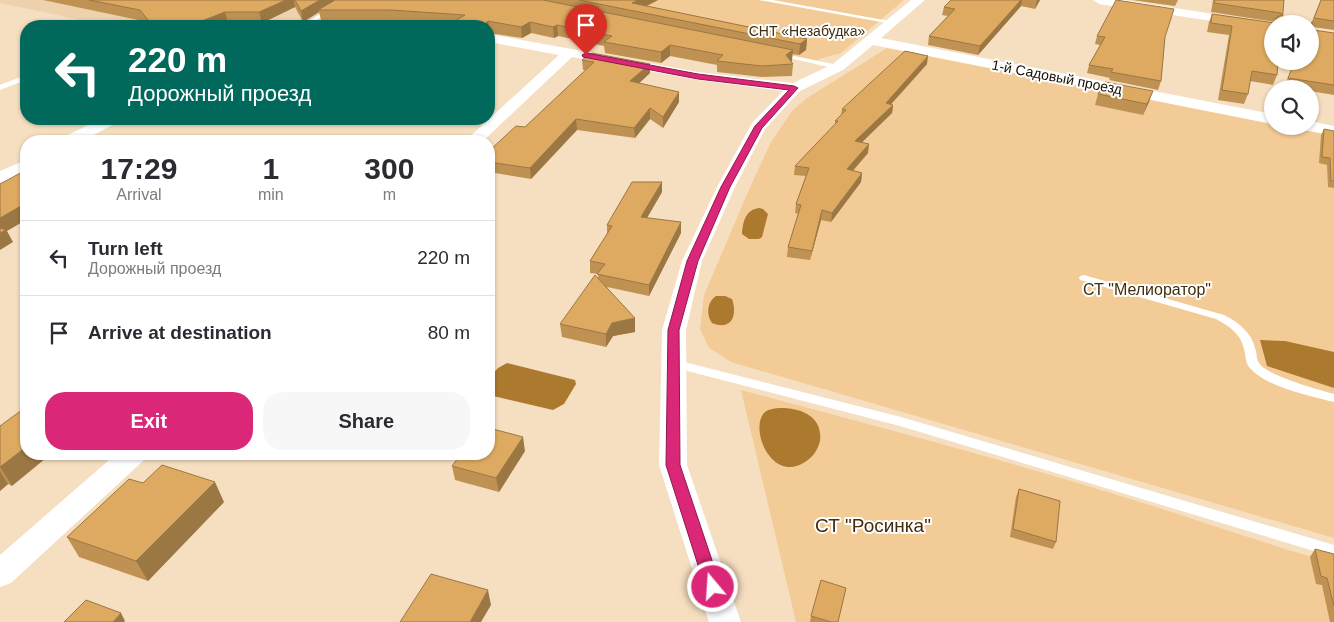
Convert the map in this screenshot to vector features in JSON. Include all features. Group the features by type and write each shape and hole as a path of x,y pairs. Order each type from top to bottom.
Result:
{"street":[{"path":"725,622 673,465 672,363 674,330 692,261 726,187 758,127 794,88 838,66 920,0"},
{"path":"1100,0 1264,25"},
{"path":"495,39 698,76 794,88"},
{"name":"1-й Садовый проезд","path":"870,40 1264,117"},
{"path":"495,120 570,52"},
{"path":"81,135 101,125"},
{"path":"479,135 490,125"},
{"path":"1319,128 1334,131"},
{"path":"0,178 20,167"},
{"path":"0,574 126,460"}],"lane":[{"path":"312,20 348,0"},
{"path":"762,0 892,22"},
{"path":"772,53 838,66"},
{"path":"0,88 20,80"},
{"path":"1084,278 1220,317 1237,326 1250,349 1253,365 1262,372 1277,380 1334,398"},
{"path":"672,363 901,422 1334,551"}],"shaded area":[{"path":"0,0 356,0 319,20 81,20 0,3"},
{"path":"759,208 768,214 762,237 759,239 749,239 742,234 744,221 751,211"},
{"path":"716,296 725,296 732,299 734,305 731,320 724,325 712,323 709,316 709,305"},
{"path":"1260,340 1285,341 1334,352 1334,388 1267,366"},
{"path":"507,363 575,380 576,384 564,404 553,410 495,396 495,371"},
{"path":"788,408 809,415 818,425 820,432 818,448 805,462 793,467 782,466 773,460 761,441 760,420 765,412"}],"green space":[{"name":"СНТ «Незабудка»","path":"451,0 904,0 841,53 819,59 813,64 708,42"},
{"name":"СТ \"Мелиоратор\"","path":"887,48 1264,121 1264,135 1319,135 1319,132 1334,135 1334,538 731,362 709,348 700,329 704,295 771,142 792,111 807,98"},
{"name":"СТ \"Росинка\"","path":"741,390 1051,475 1334,563 1334,622 796,622"}],"building":[{"path":"89,0 286,0 259,12 225,12 204,20 148,20 140,10"},
{"path":"295,0 320,0 301,11"},
{"path":"335,0 543,0 793,50 786,55 793,64 762,66 717,61 723,55 670,45 661,52 604,42 612,36 557,25 553,27 530,22 521,27 495,22 495,20 456,20 465,15 391,10 318,10"},
{"path":"579,0 638,0 632,3 807,39 800,44"},
{"path":"951,0 1021,0 980,46 929,36 955,9 944,7"},
{"path":"1116,0 1174,9 1165,37 1161,81 1111,72 1113,69 1089,65 1105,37 1097,36"},
{"path":"1215,0 1284,0 1283,15 1281,13 1214,3"},
{"path":"1321,0 1334,0 1334,21 1319,19 1319,15 1315,15"},
{"path":"1212,14 1264,21 1264,70 1277,70 1277,75 1252,71 1248,94 1222,90 1232,26 1211,23"},
{"path":"1319,31 1334,33 1334,85 1319,83 1319,80 1288,78 1291,70 1319,70"},
{"path":"905,51 928,56 886,103 893,105 855,141 869,144 847,169 862,173 832,213 822,210 812,251 788,247 801,205 796,204 809,168 795,166 838,121 835,121 846,110 842,109"},
{"path":"592,53 650,64 630,81 679,92 663,117 650,108 634,128 576,119 530,168 495,163 495,145 516,126 525,127 594,62 582,60"},
{"path":"1105,82 1153,91 1147,104 1098,94"},
{"path":"1324,129 1334,131 1334,181 1331,181 1330,158 1322,157"},
{"path":"20,173 20,206 0,218 0,184"},
{"path":"632,182 662,182 641,217 681,222 649,285 597,274 605,264 590,261 612,226 607,225"},
{"path":"595,275 635,318 612,323 606,334 560,324"},
{"path":"20,411 20,452 0,467 0,426"},
{"path":"495,430 523,437 496,478 452,466 456,460 495,460"},
{"path":"162,465 215,482 136,561 67,537 129,479 143,483"},
{"path":"1019,489 1060,501 1056,542 1013,529"},
{"path":"1315,549 1334,554 1334,606 1327,578 1321,576"},
{"path":"431,574 488,590 470,622 400,622"},
{"path":"821,580 846,588 838,622 831,622 811,616"},
{"path":"86,600 121,613 113,622 64,622"}],"route":[{"path":"586,55 698,76 794,88 758,127 726,187 692,261 674,330 672,363 673,465 713,587"}]}
